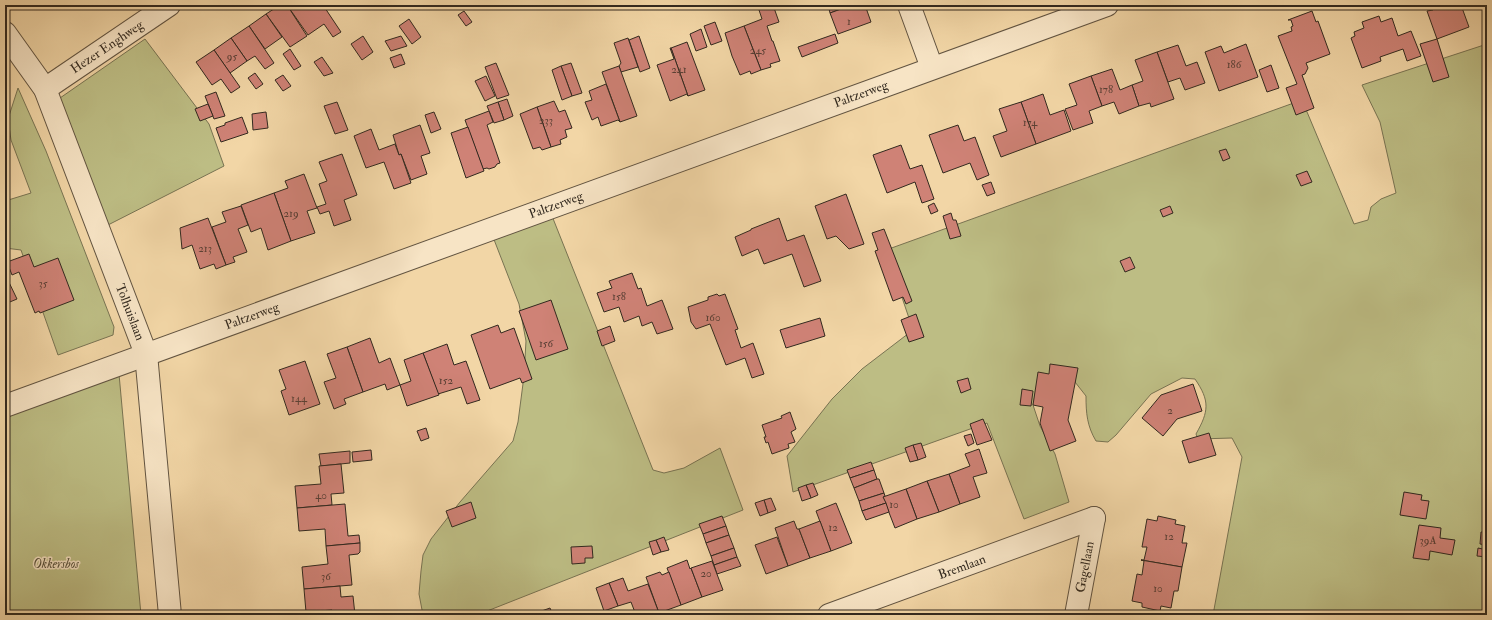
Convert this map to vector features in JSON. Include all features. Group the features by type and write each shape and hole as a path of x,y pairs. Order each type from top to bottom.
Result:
{"street":[{"name":"Hezer Enghweg","path":"45,90 169,5"},
{"path":"909,5 932,68"},
{"name":"Paltzerweg","path":"5,406 1107,5"},
{"name":"Tolhuislaan","path":"5,33 45,90 146,354 170,615"},
{"name":"Bremlaan","path":"829,615 1094,518"},
{"name":"Gagellaan","path":"1076,615 1094,518"}],"green space":[{"path":"145,39 209,124 224,166 106,226 60,98"},
{"path":"1487,44 1487,615 1213,615 1242,457 1232,438 1198,439 1196,434 1203,419 1206,406 1203,394 1195,379 1182,378 1151,394 1116,435 1108,442 1096,441 1088,419 1086,396 1075,382 1036,390 1033,405 1040,426 1055,454 1069,502 1024,519 987,423 793,492 787,456 832,399 862,369 913,330 886,250 1302,100 1354,224 1368,220 1371,207 1381,199 1396,193 1380,122 1362,85"},
{"path":"18,88 46,151 114,327 113,335 58,355 21,250 5,248 5,201 31,193 11,140 8,119"},
{"path":"552,216 653,470 664,473 684,468 720,448 743,510 477,615 423,615 419,594 423,555 431,539 460,502 513,441 518,422 524,376 526,341 519,304 493,237"},
{"name":"Okkersbos","path":"119,374 141,615 5,615 5,414"}],"building":[{"path":"280,5 287,5 307,36 290,47 266,14"},
{"path":"287,5 323,5 341,32 333,37 324,24 308,35"},
{"path":"773,5 779,22 767,26 780,61 770,64 771,67 761,70 744,26 762,19 758,7"},
{"path":"828,5 852,5 830,13"},
{"path":"852,5 865,5 871,22 838,34 830,13"},
{"path":"1431,5 1461,5 1469,27 1437,39 1427,11 1433,10"},
{"path":"464,11 472,22 466,26 458,15"},
{"path":"1312,11 1316,22 1318,21 1330,54 1306,63 1308,68 1305,74 1302,75 1314,108 1296,115 1286,88 1297,84 1278,36 1292,31 1291,27 1293,26 1291,20 1288,20"},
{"path":"266,14 282,37 265,49 249,26"},
{"path":"1379,16 1381,22 1392,18 1398,36 1411,31 1421,56 1407,61 1403,49 1380,57 1381,61 1362,68 1351,38 1355,36 1354,32 1364,28 1362,22"},
{"path":"409,19 421,37 412,44 399,26"},
{"path":"715,22 722,41 711,45 704,26"},
{"path":"249,26 274,63 265,69 255,56 247,61 231,38"},
{"path":"744,26 761,70 751,74 750,71 740,75 725,33"},
{"path":"701,29 707,47 696,51 690,34"},
{"path":"835,34 838,43 802,57 798,47"},
{"path":"363,36 373,52 362,60 351,44"},
{"path":"401,36 407,46 391,51 385,41"},
{"path":"639,36 650,68 640,72 629,40"},
{"path":"231,38 247,61 230,73 214,50"},
{"path":"628,38 638,67 621,72 619,66 621,63 614,43"},
{"path":"1437,39 1449,77 1433,82 1420,44"},
{"path":"687,42 705,90 688,96 671,48"},
{"path":"1246,44 1258,77 1219,91 1205,52 1221,46 1224,53"},
{"path":"1178,45 1186,66 1197,62 1205,83 1185,90 1180,78 1168,82 1157,52"},
{"path":"670,48 688,96 687,94 670,101 657,65 674,59"},
{"path":"290,49 301,66 294,70 283,54"},
{"path":"214,50 240,87 231,93 221,79 212,85 196,62"},
{"path":"1157,52 1174,99 1151,107 1150,103 1139,106 1132,85 1143,81 1135,60"},
{"path":"401,54 405,64 394,68 390,58"},
{"path":"322,57 333,73 324,76 314,62"},
{"path":"496,63 509,95 497,99 485,67"},
{"path":"571,63 582,93 572,96 561,66"},
{"path":"1271,65 1279,88 1267,92 1259,70"},
{"path":"561,66 572,96 562,100 552,70"},
{"path":"619,66 637,116 620,122 602,72"},
{"path":"1112,69 1120,90 1132,85 1139,106 1119,114 1114,102 1102,106 1091,76"},
{"path":"255,73 263,84 256,89 248,78"},
{"path":"283,75 291,86 283,91 275,80"},
{"path":"486,76 495,96 485,101 475,81"},
{"path":"1091,76 1102,106 1089,111 1093,123 1073,130 1065,109 1077,105 1069,84"},
{"path":"606,84 620,122 618,120 601,126 598,117 592,120 585,102 592,100 589,91"},
{"path":"216,92 225,116 214,119 205,96"},
{"path":"1043,94 1050,115 1064,110 1071,131 1036,144 1021,102"},
{"path":"507,99 513,116 504,120 498,102"},
{"path":"554,101 559,112 565,110 572,128 565,130 567,137 560,140 561,144 551,147 537,107"},
{"path":"337,102 348,130 335,134 324,106"},
{"path":"498,102 504,120 494,123 487,106"},
{"path":"1021,102 1036,144 1001,157 993,136 1007,131 999,109"},
{"path":"208,104 213,116 200,121 195,109"},
{"path":"537,107 551,147 542,150 540,147 533,149 520,114"},
{"path":"489,111 493,122 487,125 500,163 495,167 483,169 465,120"},
{"path":"266,112 268,128 253,130 252,114"},
{"path":"434,112 441,129 431,133 425,115"},
{"path":"242,117 248,133 221,142 216,128"},
{"path":"420,125 430,153 421,156 427,174 411,180 401,154 399,155 393,135"},
{"path":"958,125 964,141 975,137 989,175 977,180 970,163 943,173 929,135"},
{"path":"468,127 484,171 466,178 451,133"},
{"path":"371,129 379,150 395,144 399,155 401,154 411,183 394,189 384,162 366,168 354,136"},
{"path":"901,145 910,169 922,165 934,199 922,203 915,182 887,193 873,155"},
{"path":"1226,149 1230,158 1223,161 1219,151"},
{"path":"342,154 357,195 344,200 351,220 334,226 329,211 320,214 317,207 326,204 319,184 327,181 319,162"},
{"path":"1307,171 1312,182 1301,186 1296,175"},
{"path":"304,174 317,208 307,211 315,233 291,241 274,193 288,188 285,181"},
{"path":"991,182 995,193 987,196 982,185"},
{"path":"274,193 291,241 268,250 261,228 251,232 241,205"},
{"path":"846,194 864,244 849,249 836,236 827,239 815,206"},
{"path":"934,203 938,211 931,214 928,206"},
{"path":"241,206 248,225 238,229 247,252 233,257 235,262 226,265 212,227 226,222 222,212"},
{"path":"1170,206 1173,213 1163,217 1160,210"},
{"path":"951,213 953,220 956,220 961,236 950,239 943,216"},
{"path":"208,218 226,265 216,269 214,264 200,269 192,245 182,249 180,228"},
{"path":"779,218 787,241 804,235 821,281 804,287 792,254 764,264 758,249 742,256 735,237"},
{"path":"884,229 912,301 906,304 903,297 893,301 875,251 878,250 872,233"},
{"path":"29,254 34,267 58,258 74,300 40,313 39,311 35,313 19,272 12,275 7,262"},
{"path":"1130,257 1135,268 1125,272 1120,261"},
{"path":"632,273 638,289 641,288 647,306 662,300 673,329 657,334 652,322 642,326 639,316 624,322 619,307 604,312 597,293 612,288 609,281"},
{"path":"5,274 17,299 5,304"},
{"path":"717,294 719,296 725,294 738,329 735,330 741,348 753,343 764,374 752,378 745,358 726,365 710,324 696,329 691,322 688,307 708,300 708,297"},
{"path":"551,300 568,349 536,360 519,311"},
{"path":"916,314 924,337 909,342 901,320"},
{"path":"820,318 825,336 786,348 780,330"},
{"path":"498,325 501,333 514,328 532,379 522,383 520,378 490,389 471,335"},
{"path":"610,326 615,341 602,346 597,331"},
{"path":"370,338 379,363 390,358 400,385 387,390 385,384 363,392 347,347"},
{"path":"447,344 454,365 466,361 480,400 467,404 461,387 438,394 423,353"},
{"path":"347,347 363,392 344,399 346,404 334,409 324,382 336,378 327,354"},
{"path":"423,353 439,395 407,406 400,385 411,381 404,360"},
{"path":"305,361 320,404 289,415 281,391 286,389 279,370"},
{"path":"1050,364 1078,368 1068,420 1076,441 1050,451 1040,423 1043,407 1033,405 1038,372 1049,374"},
{"path":"968,378 971,389 961,393 957,381"},
{"path":"1193,384 1202,411 1177,419 1163,436 1142,418 1161,395"},
{"path":"1022,389 1033,391 1031,406 1020,405"},
{"path":"790,412 796,429 791,432 795,442 788,444 789,448 772,454 768,442 766,443 764,437 766,437 762,425 782,418 781,416"},
{"path":"983,419 992,440 977,445 970,424"},
{"path":"426,428 429,438 421,441 417,431"},
{"path":"1209,433 1216,455 1189,463 1182,441"},
{"path":"971,434 974,443 968,446 964,436"},
{"path":"921,443 926,457 918,460 913,445"},
{"path":"913,445 918,460 910,462 905,448"},
{"path":"979,449 987,473 973,477 980,497 960,504 949,474 970,466 965,454"},
{"path":"371,450 372,460 353,462 352,452"},
{"path":"350,451 350,463 321,466 319,454"},
{"path":"871,462 874,470 850,478 847,470"},
{"path":"341,464 344,493 331,494 332,505 297,508 295,486 321,484 319,466"},
{"path":"874,470 877,479 854,488 850,478"},
{"path":"949,474 960,504 939,512 927,481"},
{"path":"879,479 884,493 859,501 854,488"},
{"path":"927,481 939,512 917,519 906,489"},
{"path":"813,483 818,495 811,498 806,485"},
{"path":"806,485 811,498 802,501 798,488"},
{"path":"906,489 917,519 895,528 883,497"},
{"path":"1404,492 1422,495 1421,500 1429,501 1426,519 1400,515"},
{"path":"884,493 885,496 883,497 886,503 862,511 859,501"},
{"path":"771,498 776,510 768,513 764,500"},
{"path":"764,500 768,513 760,516 755,503"},
{"path":"471,502 476,518 452,527 446,511"},
{"path":"836,503 852,543 831,551 816,511"},
{"path":"886,503 889,512 866,520 862,511"},
{"path":"345,504 348,536 359,535 360,543 326,546 325,529 299,531 297,508"},
{"path":"722,516 726,526 703,534 699,524"},
{"path":"1158,516 1176,520 1175,524 1185,526 1182,543 1187,543 1182,567 1141,560 1144,560 1147,547 1142,547 1147,519 1157,521"},
{"path":"794,521 797,529 799,529 810,558 788,566 775,528"},
{"path":"820,521 831,551 810,558 799,529"},
{"path":"1419,525 1441,528 1440,538 1455,540 1452,555 1430,551 1429,560 1413,558"},
{"path":"726,526 729,535 706,543 703,534"},
{"path":"1481,532 1487,532 1487,545 1480,544"},
{"path":"729,535 734,548 711,556 706,543"},
{"path":"664,537 669,550 661,552 656,540"},
{"path":"777,537 788,566 766,574 755,545"},
{"path":"656,540 661,552 653,555 649,542"},
{"path":"360,543 360,552 358,554 349,555 352,585 304,589 302,567 328,564 326,546"},
{"path":"592,546 593,558 585,558 585,563 572,564 571,547"},
{"path":"734,548 737,557 714,565 711,556"},
{"path":"1478,548 1487,550 1487,557 1477,556"},
{"path":"737,557 741,566 717,574 714,565"},
{"path":"687,560 702,597 681,605 667,568"},
{"path":"1141,560 1182,567 1178,591 1174,591 1171,608 1161,606 1160,611 1142,607 1142,603 1132,601 1137,574 1142,575 1144,561"},
{"path":"712,561 723,590 702,597 691,568"},
{"path":"660,572 662,575 669,572 681,605 659,613 646,577"},
{"path":"623,578 628,591 648,584 659,613 653,615 636,615 631,602 618,606 609,583"},
{"path":"609,583 618,606 604,611 596,588"},
{"path":"340,586 341,597 353,596 355,615 333,615 332,610 306,612 304,589"},
{"path":"550,608 553,615 537,615 536,613"}]}
